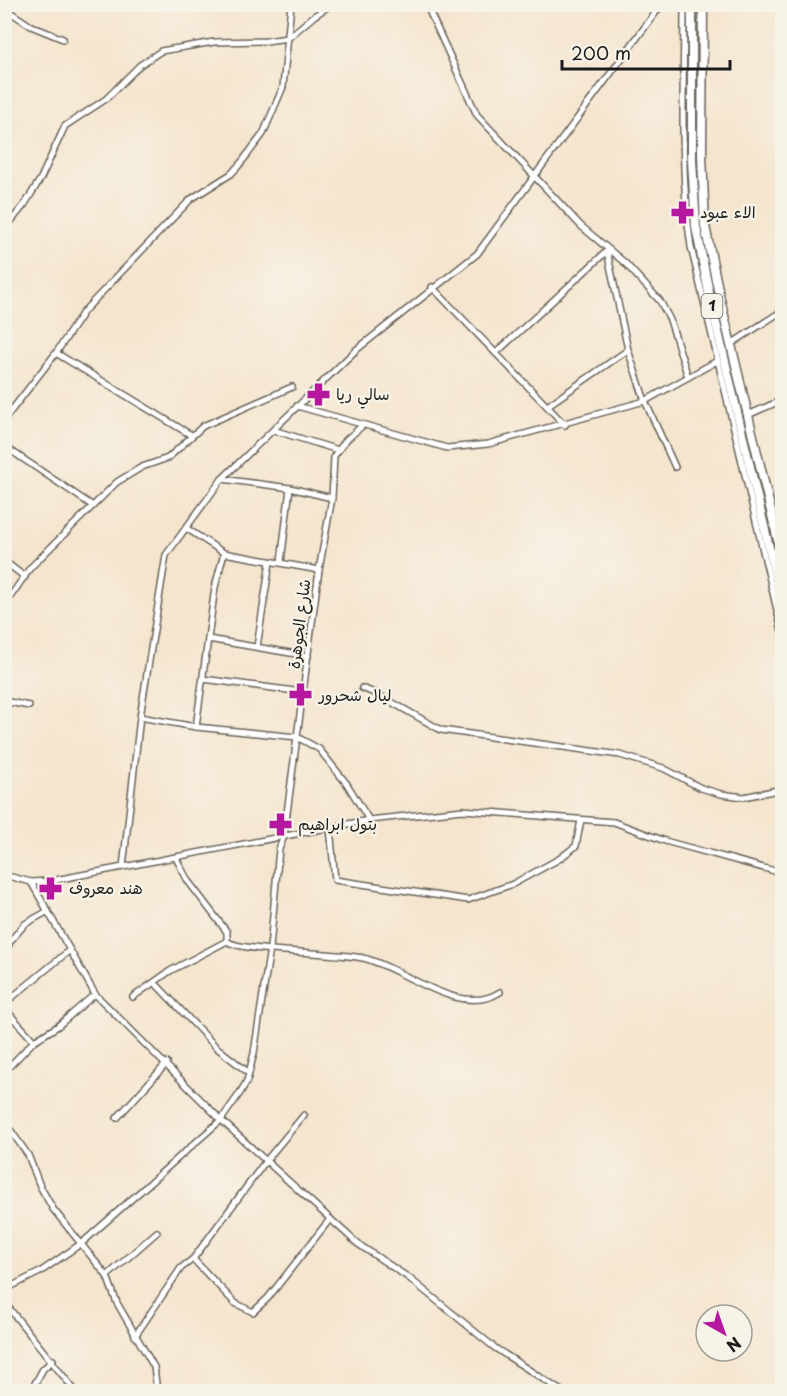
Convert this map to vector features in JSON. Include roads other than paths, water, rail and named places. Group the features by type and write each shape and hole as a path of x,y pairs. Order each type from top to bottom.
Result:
{"main road":[{"name":"1","path":"692,4 692,160 696,227 710,298 783,602"},
{"name":"1","path":"703,4 702,155 705,226 783,557"}],"street":[{"path":"4,420 56,353 84,311 191,199 236,168 263,134 283,87 291,4"},
{"path":"4,230 25,204 41,178 64,126 106,99 141,65 161,51 214,42 266,41 288,38 332,4"},
{"path":"426,4 477,115 535,177 608,251 625,263 660,301 670,321 688,376"},
{"path":"123,867 140,717 166,555 222,479 297,406 356,350 432,287 477,254 662,4"},
{"path":"684,4 686,211 699,289 783,631"},
{"path":"4,8 31,26 63,39"},
{"path":"608,251 628,350 645,401 675,466"},
{"path":"496,353 608,251"},
{"path":"432,287 565,425"},
{"path":"731,344 783,311"},
{"path":"548,406 628,350"},
{"path":"56,353 191,435"},
{"path":"297,406 447,448 488,444 565,425 645,401 717,360"},
{"path":"4,606 30,568 125,476 168,458 191,435 219,417 292,387"},
{"path":"748,415 783,400"},
{"path":"273,430 338,450 362,426"},
{"path":"4,446 93,506"},
{"name":"شارع الجوهرة","path":"249,1073 270,948 279,849 284,836 319,570 332,498 334,456 338,450"},
{"path":"222,479 332,498"},
{"path":"281,562 290,489"},
{"path":"186,528 224,553 319,570"},
{"path":"196,727 215,587 224,553"},
{"path":"4,561 25,577"},
{"path":"257,647 270,562"},
{"path":"208,639 308,656"},
{"path":"203,679 303,692"},
{"path":"362,688 379,694 441,730 620,754 663,768 701,788 721,794 744,796 783,789"},
{"path":"4,701 29,706"},
{"path":"140,717 196,727 297,738 320,749 347,784 369,820"},
{"path":"4,875 31,882 56,880 369,820 463,810 621,824 665,841 783,873"},
{"path":"330,828 335,880 468,900 513,884 559,859 576,846 581,820"},
{"path":"176,858 188,881 227,932 227,941"},
{"path":"31,882 95,994 221,1120 358,1244 409,1278 495,1348 563,1392"},
{"path":"4,955 11,940 26,924 39,919 48,911"},
{"path":"133,998 189,960 227,941 245,948 270,948 361,957 457,997 487,998 500,992"},
{"path":"34,1041 4,1006 70,950"},
{"path":"4,1290 40,1272 82,1243 221,1120 249,1073 216,1047 155,983"},
{"path":"4,1072 34,1041 58,1026 95,994"},
{"path":"117,1118 167,1064"},
{"path":"135,1336 181,1268 193,1259 265,1162 304,1115"},
{"path":"4,1121 28,1155 40,1186 53,1209 107,1276 135,1336 154,1368 157,1392"},
{"path":"193,1259 235,1303 253,1312 268,1298 330,1219"},
{"path":"107,1276 157,1232"},
{"path":"4,1302 53,1360 76,1392"},
{"path":"18,1392 32,1389 43,1369 53,1360"}],"place":[{"name":"الاء عبود","path":"682,212"},
{"name":"سالي ريا","path":"318,394"},
{"name":"ليال شحرور","path":"301,695"},
{"name":"بتول ابراهيم","path":"280,824"},
{"name":"هند معروف","path":"51,888"}]}
